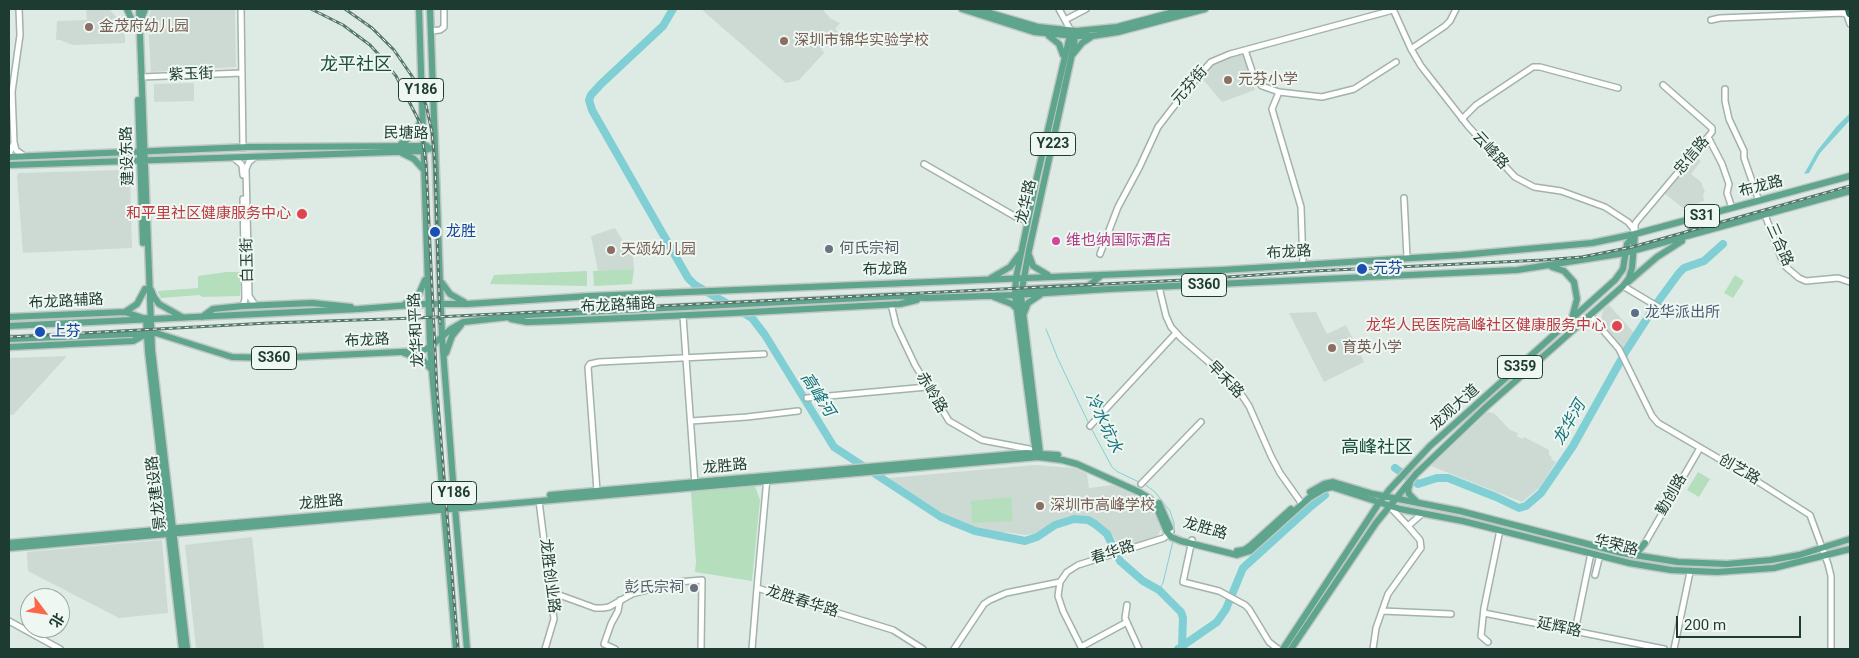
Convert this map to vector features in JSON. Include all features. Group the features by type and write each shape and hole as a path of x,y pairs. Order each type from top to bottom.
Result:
{"highway":[{"path":"1849,9 1850,13"}],"main road":[{"path":"127,9 137,26"},
{"name":"建设东路","path":"134,9 142,77 142,152"},
{"name":"建设东路","path":"139,9 137,26 149,333"},
{"path":"137,26 145,9"},
{"name":"龙华和平路","path":"419,9 431,370 456,649"},
{"name":"龙华和平路","path":"430,9 442,337 467,649"},
{"path":"962,9 1050,37 1059,44 1063,52 1063,61"},
{"path":"976,9 1038,28 1072,35 1112,28 1186,9"},
{"path":"1044,34 1092,36 1124,30 1205,9"},
{"name":"龙华路","path":"1038,454 1017,308 1019,278 1072,58 1072,35"},
{"name":"龙华路","path":"1025,251 1028,221 1063,61 1072,35"},
{"path":"1072,58 1082,43 1092,36"},
{"path":"395,146 409,139 417,131 422,117"},
{"name":"民塘路","path":"9,155 28,156 243,148 395,146 436,148"},
{"name":"民塘路","path":"9,165 400,152 423,148"},
{"path":"400,152 414,159 424,170"},
{"name":"布龙路","path":"467,304 721,290 1222,270 1461,255 1560,246 1592,243 1635,234 1850,176"},
{"name":"布龙路","path":"505,318 527,315 900,296 926,298 1043,294 1477,272 1548,266 1634,251 1850,191"},
{"path":"1623,286 1664,252 1693,234 1689,220"},
{"name":"龙观大道","path":"1291,649 1338,577 1389,506 1414,476 1486,407 1623,286 1631,274 1635,234"},
{"name":"龙观大道","path":"1283,649 1384,496 1438,439 1617,278 1623,269 1629,241 1635,234"},
{"path":"987,280 1010,267 1025,251 1033,266 1043,273 1052,276"},
{"path":"1548,266 1564,271 1576,286 1577,304 1570,322"},
{"path":"403,305 419,294 427,274"},
{"path":"1019,294 1029,289 1088,286 1102,275"},
{"path":"440,279 450,294 467,304"},
{"path":"1094,283 1102,290"},
{"path":"125,312 137,304 147,287 159,304 174,314 185,318"},
{"name":"龙华路","path":"1019,294 1038,454"},
{"path":"1023,318 1028,303 1043,294"},
{"path":"991,296 1012,304 1017,308"},
{"path":"891,304 926,298"},
{"path":"202,317 213,309 243,306 322,303 359,309"},
{"name":"S360","path":"9,326 359,309 403,305 467,304"},
{"name":"布龙路辅路","path":"505,318 527,322 683,316 891,304"},
{"path":"125,312 148,319"},
{"name":"布龙路辅路","path":"9,317 125,312"},
{"name":"S360","path":"430,348 463,322 505,318"},
{"path":"445,357 447,346 452,336 463,322"},
{"path":"9,347 133,341 149,333"},
{"name":"布龙路","path":"9,339 149,333 160,334 232,357 274,358 421,351 430,348"},
{"name":"景龙建设路","path":"149,333 187,649"},
{"path":"400,352 423,360 431,370"},
{"name":"龙胜路","path":"9,543 455,506 597,491 877,471 1038,454"},
{"name":"龙胜路","path":"767,478 858,468 1038,454 1077,464 1139,492 1149,498 1156,506 1173,535 1233,554 1244,554 1253,549 1318,487 1330,482 1384,496"},
{"name":"龙胜路","path":"455,506 539,503 695,484"},
{"path":"1408,485 1409,494 1420,503"},
{"name":"龙胜路","path":"1301,503 1320,490 1332,487 1379,503"},
{"name":"华荣路","path":"1384,496 1445,507 1632,555 1687,563 1745,563 1799,555 1850,538"},
{"name":"华荣路","path":"1379,503 1443,516 1648,567 1690,572 1739,572 1774,568 1825,557 1850,549"},
{"path":"1443,516 1445,507"},
{"name":"龙胜路","path":"9,548 172,530"},
{"name":"景龙建设路","path":"172,530 182,649"},
{"path":"1632,555 1636,554 1645,543"},
{"path":"1645,543 1645,551 1652,559"}],"street":[{"path":"9,155 14,142 13,85 20,35 19,9"},
{"path":"240,9 243,148"},
{"path":"431,31 440,30 444,26 444,9"},
{"path":"1059,9 1072,35"},
{"path":"1065,20 1086,9"},
{"path":"1411,49 1445,26 1456,9"},
{"name":"云峰路","path":"1393,10 1421,66 1462,119 1515,177 1534,187 1561,191 1605,207 1628,222 1635,234"},
{"name":"元芬街","path":"1100,254 1118,206 1163,118 1211,62 1222,56 1393,10"},
{"path":"1711,20 1720,18 1843,13 1847,15 1850,24"},
{"path":"1245,50 1256,81 1262,86 1279,92 1328,97 1354,89 1396,62"},
{"path":"1462,119 1476,105 1533,67 1540,67 1618,88"},
{"name":"紫玉街","path":"142,77 242,73"},
{"name":"忠信路","path":"1635,234 1637,221 1712,132 1712,128 1663,85"},
{"path":"1725,89 1725,102 1729,119 1744,151 1744,158 1759,201"},
{"path":"1279,92 1272,109 1301,207 1303,264"},
{"path":"1708,137 1722,164 1728,184 1727,193 1732,208"},
{"path":"14,142 19,152 28,156"},
{"name":"白玉街","path":"255,157 250,160 246,169 249,296 255,306"},
{"name":"白玉街","path":"233,158 240,162 242,169 245,297 243,306"},
{"path":"924,164 1018,218 1028,221"},
{"path":"1404,198 1407,257"},
{"name":"三合路","path":"1765,215 1782,260 1794,275 1806,281 1838,278 1850,282"},
{"path":"1623,286 1659,308"},
{"name":"早禾路","path":"1159,287 1166,316 1176,333 1235,385 1249,406 1280,473 1301,503"},
{"name":"赤岭路","path":"891,304 896,325 915,366 949,421 982,440 1030,449 1038,454"},
{"path":"683,316 695,484"},
{"name":"创艺路","path":"1590,316 1627,362 1654,420 1808,512 1831,576 1831,649"},
{"path":"1090,426 1176,333"},
{"path":"597,491 588,367 590,364 764,354"},
{"path":"807,398 927,387"},
{"path":"691,422 798,411"},
{"path":"1142,483 1201,422"},
{"name":"勤创路","path":"1645,543 1700,448"},
{"name":"龙胜春华路","path":"767,478 757,588 893,630 923,649"},
{"name":"龙胜创业路","path":"539,503 554,622 545,649"},
{"path":"1374,649 1376,628 1390,591 1421,548 1420,540 1389,506"},
{"path":"1408,526 1423,513"},
{"path":"1488,642 1481,636 1500,530"},
{"name":"春华路","path":"1060,582 1071,568 1118,551 1173,535"},
{"path":"1191,542 1183,582 1217,590 1248,607 1267,640 1278,649"},
{"path":"1575,632 1591,553"},
{"path":"1595,575 1600,556"},
{"path":"1674,649 1690,572"},
{"path":"551,592 598,608 609,607 629,595 668,584 702,580 701,649"},
{"path":"954,649 984,604 997,595 1060,582 1058,596 1060,605 1081,648 1127,622"},
{"path":"752,649 757,588"},
{"path":"615,649 604,644 618,611 620,600"},
{"path":"1126,605 1127,622 1139,649"},
{"path":"1382,611 1451,614"},
{"name":"延辉路","path":"1484,613 1664,649"},
{"path":"9,621 60,649"}],"shaded area":[{"name":"金茂府幼儿园","path":"86,9 110,10 121,22 121,32 125,34 125,43 73,45 56,40 57,21 87,20"},
{"path":"151,9 235,9 236,67 151,72 148,20"},
{"name":"深圳市锦华实验学校","path":"701,9 822,9 831,19 840,23 835,29 839,33 821,48 824,53 799,80 786,83"},
{"name":"元芬小学","path":"1244,52 1255,90 1222,102 1200,76 1216,60"},
{"path":"194,83 194,101 154,102 154,84"},
{"path":"1694,156 1701,161 1691,174 1701,182 1705,192 1703,194 1704,201 1683,208 1664,193"},
{"path":"122,170 130,177 132,248 23,253 17,176 19,173"},
{"name":"天颂幼儿园","path":"615,228 633,257 634,269 598,271 591,236"},
{"name":"龙华人民医院高峰社区健康服务中心","path":"1609,305 1635,334 1624,349 1601,321 1603,310"},
{"name":"育英小学","path":"1316,312 1327,334 1346,325 1364,362 1324,382 1289,313"},
{"path":"67,356 13,415 9,415 9,358"},
{"path":"1488,412 1495,414 1510,430 1518,433 1517,436 1522,439 1524,437 1549,450 1551,459 1556,462 1540,487 1522,502 1431,466"},
{"name":"深圳市高峰学校","path":"1035,465 1074,468 1087,474 1089,488 1112,485 1142,498 1157,518 1161,529 1157,537 1118,548 1115,538 1096,522 1085,516 1075,515 1061,519 1034,534 1025,535 1005,532 1001,541 950,526 952,519 889,479 889,478"},
{"path":"252,537 264,649 196,649 185,545"},
{"path":"162,540 168,613 119,618 70,593 70,588 61,588 28,571 27,552"}],"green space":[{"path":"634,269 632,284 594,286 593,271"},
{"path":"587,271 587,286 490,284 494,275"},
{"path":"241,272 240,296 202,297 200,295 161,298 158,292 198,288 198,276"},
{"path":"1735,275 1744,281 1733,298 1724,293"},
{"path":"1698,472 1710,479 1699,497 1687,490"},
{"path":"755,486 760,500 752,581 695,572 691,492"},
{"path":"1011,497 1013,521 972,523 971,501"}],"water":[{"path":"1850,113 1850,120 1820,153 1809,173 1804,174 1817,151"}],"waterway":[{"name":"高峰河","path":"673,9 663,26 601,84 589,100 592,110 688,278 695,285 752,318 765,335 834,447 941,517 975,531 1025,541 1037,537 1055,525 1074,519 1088,520 1095,524 1107,534 1120,561 1143,581 1159,590 1181,612 1183,618 1182,646"},
{"name":"龙华河","path":"1395,468 1418,484 1437,478 1448,478 1519,508 1526,506 1541,493 1573,446 1626,351 1679,273 1684,268 1704,261 1723,244"},
{"name":"冷水坑水","path":"1046,329 1089,424"},
{"name":"冷水坑水","path":"1091,428 1112,467 1139,482"},
{"name":"冷水坑水","path":"1143,483 1155,492 1170,511 1174,523 1174,534"},
{"name":"龙华河","path":"1178,649 1217,622 1226,609 1243,568 1325,495"},
{"name":"冷水坑水","path":"1159,590 1163,583 1173,541"}],"railway":[{"path":"311,9 343,25 370,45 396,76 420,123 426,163 437,391 458,649"},
{"path":"345,9 372,28 394,50 416,82 426,105 432,132 435,163 440,323"},
{"path":"9,337 1184,280 1582,257 1632,247 1850,186"}],"place":[{"name":"金茂府幼儿园","path":"89,27"},
{"name":"深圳市锦华实验学校","path":"784,41"},
{"name":"元芬小学","path":"1228,80"},
{"name":"和平里社区健康服务中心","path":"302,214"},
{"name":"龙胜","path":"435,232"},
{"name":"维也纳国际酒店","path":"1056,241"},
{"name":"何氏宗祠","path":"829,249"},
{"name":"天颂幼儿园","path":"611,250"},
{"name":"元芬","path":"1362,269"},
{"name":"龙华派出所","path":"1635,313"},
{"name":"龙华人民医院高峰社区健康服务中心","path":"1617,326"},
{"name":"上芬","path":"40,332"},
{"name":"育英小学","path":"1332,348"},
{"name":"深圳市高峰学校","path":"1040,506"},
{"name":"彭氏宗祠","path":"694,588"}],"district":[{"name":"龙平社区","path":"356,65"},
{"name":"高峰社区","path":"1377,448"}]}
